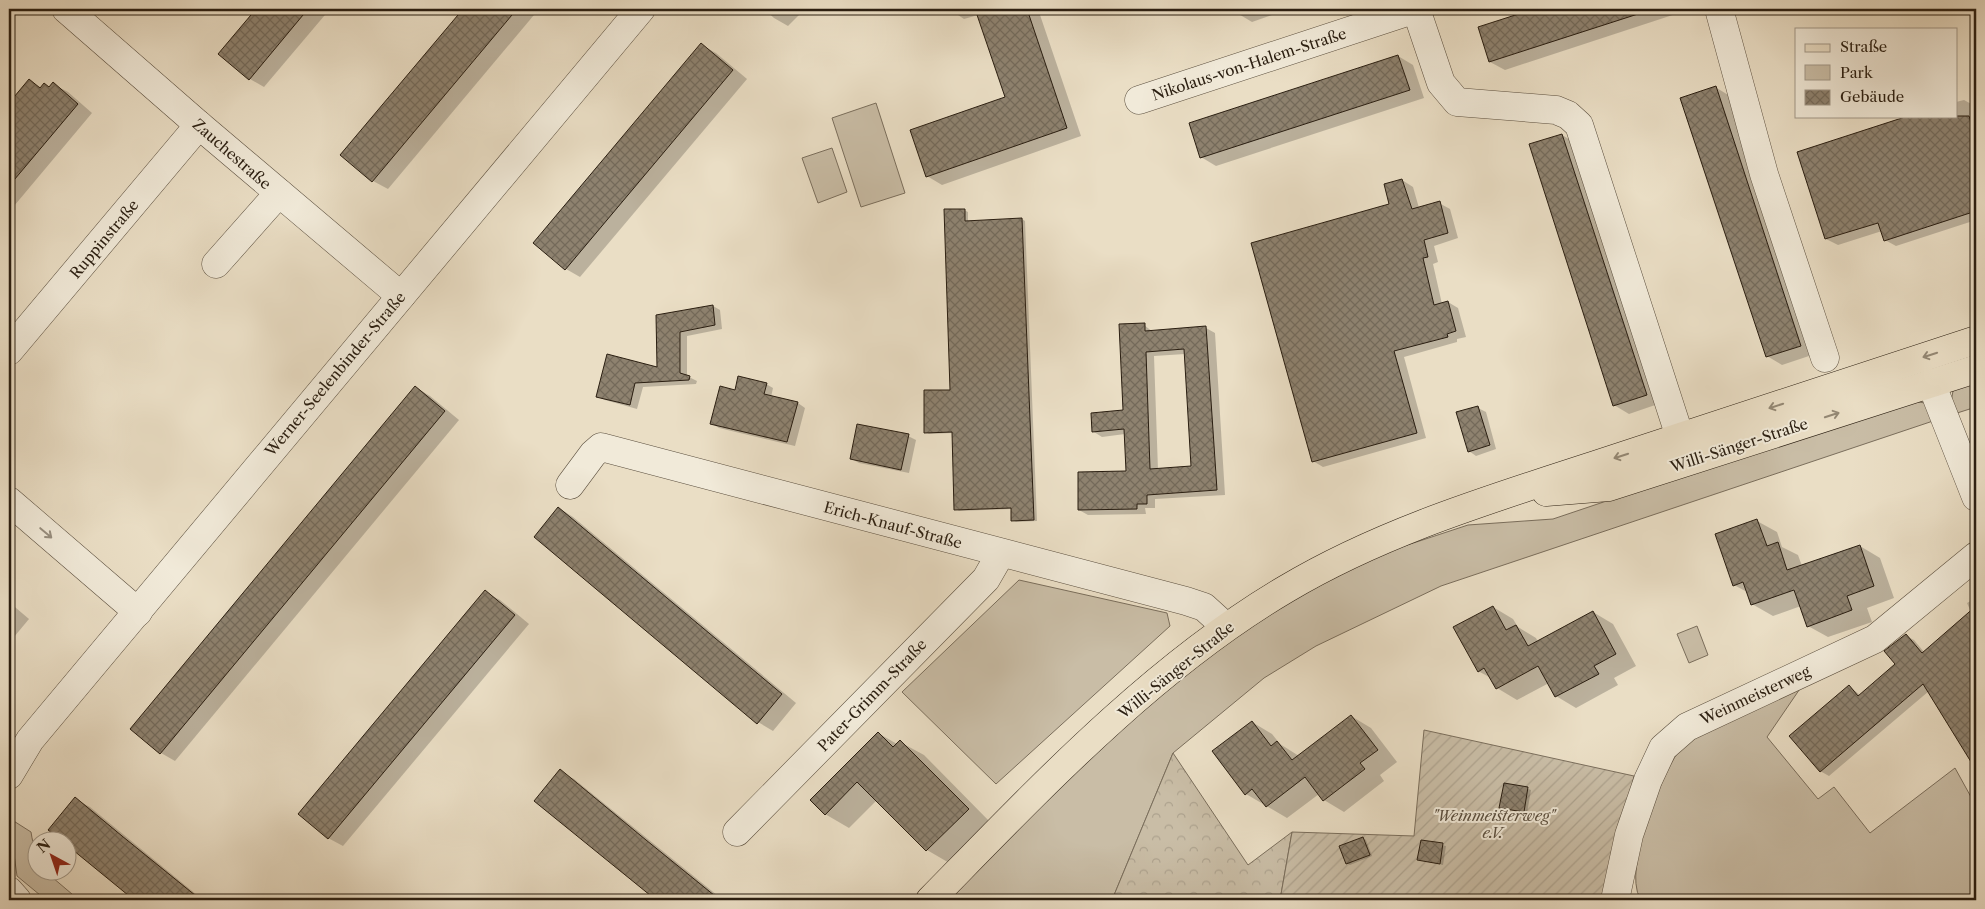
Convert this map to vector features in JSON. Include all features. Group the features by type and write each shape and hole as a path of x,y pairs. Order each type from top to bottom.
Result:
{"main road":[{"name":"Willi-Sänger-Straße","path":"930,900 1060,770 1146,691 1226,627 1287,588 1367,547 1498,497 1976,340"},
{"name":"Willi-Sänger-Straße","path":"1498,497 1609,487 1976,369"}],"street":[{"name":"Zauchestraße","path":"66,9 199,126 401,296"},
{"name":"Werner-Seelenbinder-Straße","path":"9,775 30,740 138,612 244,481 641,9"},
{"name":"Nikolaus-von-Halem-Straße","path":"1139,100 1416,9"},
{"name":"Willi-Sänger-Straße","path":"1416,9 1441,83 1457,102 1556,110 1568,115 1578,125 1680,437"},
{"path":"1719,9 1764,174 1825,358"},
{"name":"Ruppinstraße","path":"9,351 199,126"},
{"path":"216,264 279,193"},
{"path":"1931,383 1976,497"},
{"name":"Erich-Knauf-Straße","path":"570,485 593,454 601,447 1001,554 1044,562 1186,600 1204,607 1226,627"},
{"path":"9,501 138,612"},
{"name":"Pater-Grimm-Straße","path":"737,832 986,579 1001,554"},
{"name":"Weinmeisterweg","path":"1617,899 1629,835 1648,780 1663,748 1688,727 1875,638 1976,556"},
{"name":"Werner-Seelenbinder-Straße","path":"9,757 30,740"},
{"path":"9,891 18,900"}],"green space":[{"path":"876,103 905,193 861,207 832,118"},
{"path":"832,148 847,192 818,203 802,158"},
{"path":"1976,380 1976,407 1954,414 1951,402 1953,391 1963,384"},
{"path":"1907,400 1925,403 1936,420 1441,586 1316,646 1264,678 1173,753 1112,900 947,900 999,846 1112,738 1187,672 1267,613 1380,554 1468,525 1553,519"},
{"path":"1019,580 1167,613 1170,626 996,784 902,692"},
{"path":"1697,626 1708,655 1689,663 1677,634"},
{"path":"1808,677 1767,737 1818,799 1834,787 1870,833 1955,768 1976,806 1976,900 1642,900 1637,891 1636,876 1642,839 1663,780 1680,750 1694,736"},
{"name":"\"Weinmeisterweg\" e.V.","path":"1424,730 1634,776 1608,900 1280,900 1292,832 1414,836"},
{"path":"1173,753 1248,865 1292,832 1280,900 1112,900"},
{"path":"9,818 31,832 28,832 28,882 58,882 79,900 46,900 17,876"}],"building":[{"path":"256,9 308,9 249,80 218,54"},
{"path":"463,9 517,9 372,182 340,155"},
{"path":"975,9 1027,9 1067,128 926,177 910,130 1005,97"},
{"path":"1534,9 1640,9 1641,13 1489,62 1478,27"},
{"path":"701,43 733,70 565,270 533,243"},
{"path":"1398,55 1410,90 1200,158 1189,123"},
{"path":"29,79 40,88 44,83 49,87 53,82 78,104 9,186 9,103"},
{"path":"1716,86 1801,346 1766,357 1680,98"},
{"path":"1958,116 1969,116 1976,138 1976,211 1884,241 1878,223 1825,239 1797,152 1902,118 1958,118"},
{"path":"1562,134 1647,395 1613,406 1529,144"},
{"path":"1402,179 1412,209 1440,201 1448,233 1424,240 1428,257 1423,258 1434,305 1448,301 1456,331 1447,334 1448,337 1394,351 1417,433 1312,462 1251,243 1389,204 1384,184"},
{"path":"944,209 965,209 965,221 1022,218 1034,520 1011,521 1011,508 954,510 952,432 924,433 924,390 950,390"},
{"path":"713,305 715,325 680,332 680,373 690,376 689,380 635,383 630,405 596,397 607,354 657,367 656,315"},
{"path":"1145,323 1145,331 1206,326 1217,490 1147,495 1147,504 1137,504 1137,509 1078,510 1078,472 1126,471 1124,429 1092,432 1091,413 1123,410 1119,324","holes":["1184,349 1191,466 1150,469 1146,352"]},
{"path":"738,376 767,383 764,394 798,402 787,442 710,424 720,386 735,390"},
{"path":"415,386 445,411 160,754 130,729"},
{"path":"1478,406 1490,445 1468,452 1456,412"},
{"path":"857,424 909,434 901,470 850,459"},
{"path":"558,507 782,694 757,724 534,537"},
{"path":"1757,519 1767,546 1778,542 1787,570 1860,545 1874,586 1847,596 1852,610 1807,627 1794,590 1751,605 1743,582 1733,586 1715,534"},
{"path":"485,590 515,615 328,839 298,814"},
{"path":"1493,606 1506,630 1516,625 1528,646 1593,611 1616,654 1594,666 1599,674 1555,697 1538,666 1496,689 1484,668 1478,672 1453,627"},
{"path":"1976,606 1976,770 1923,684 1820,772 1789,736 1849,685 1858,696 1895,664 1884,651 1906,634 1922,653"},
{"path":"1351,715 1378,750 1360,763 1365,769 1323,801 1305,777 1266,807 1252,789 1245,795 1212,751 1252,721 1271,746 1277,741 1292,760"},
{"path":"878,732 893,747 900,740 969,809 926,851 857,782 825,815 810,800"},
{"path":"560,769 720,900 656,900 534,801"},
{"path":"1504,783 1528,787 1524,812 1499,808"},
{"path":"75,797 201,900 134,900 78,854 78,832 50,832 48,830"},
{"path":"1363,837 1370,855 1346,864 1339,846"},
{"path":"1421,840 1443,843 1440,864 1417,860"}]}
